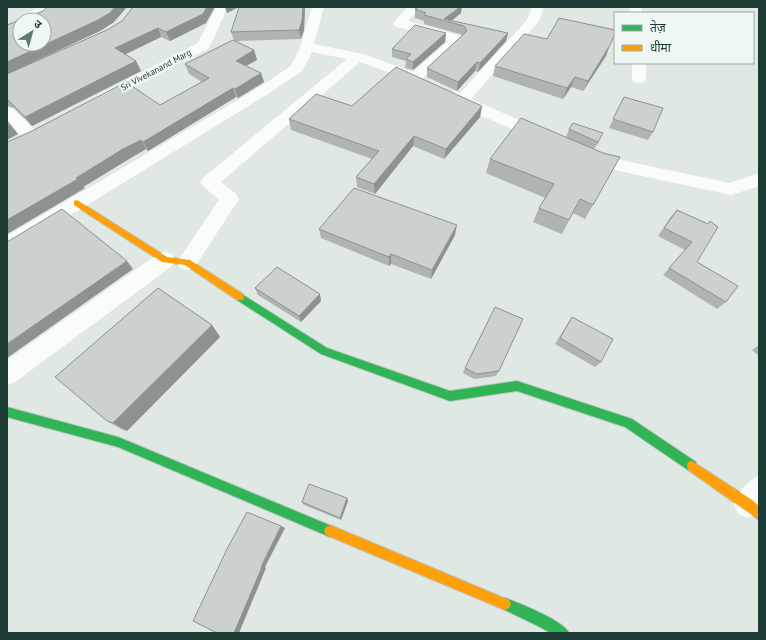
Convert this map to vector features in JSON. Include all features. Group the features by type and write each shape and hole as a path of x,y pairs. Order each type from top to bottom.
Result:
{"street":[{"name":"Sri Vivekanand Marg","path":"94,103 204,45 222,7"},
{"path":"7,245 298,68 307,47 318,7"},
{"path":"414,7 399,23 457,39 429,84"},
{"path":"462,100 533,21 538,7"},
{"path":"307,47 358,56 429,84 488,113 602,162 731,189 759,179"},
{"path":"187,262 230,199 209,182 358,56"},
{"path":"639,64 639,79"},
{"path":"7,112 32,136"},
{"path":"76,203 165,260 187,262 324,351 450,396 517,386 628,423 756,502"},
{"path":"7,374 165,260"},
{"path":"7,412 118,442 504,604 545,622 563,633"}],"building":[{"path":"47,7 115,7 110,13 96,21 52,41 52,12 40,12"},
{"path":"133,7 207,7 203,14 166,32 158,28 115,48 136,61 25,117 7,99 7,74 107,30 122,21"},
{"path":"239,7 303,7 302,21 299,30 231,32"},
{"path":"419,7 460,7 444,19 508,33 480,63 477,62 458,82 427,68 467,31 464,26 424,15 426,13 415,9"},
{"path":"559,18 614,30 614,35 610,45 588,81 575,77 567,88 495,66 524,34 547,39"},
{"path":"12,23 12,52 29,52 7,62 7,25"},
{"path":"415,25 446,33 413,62 406,59 411,54 392,49"},
{"path":"233,40 254,50 236,61 261,73 143,142 141,140 123,149 76,178 78,179 7,220 7,142 30,132 126,82 160,105 209,78 185,64"},
{"path":"396,67 482,106 446,149 414,136 374,184 356,177 379,151 289,119 316,94 352,106"},
{"path":"624,97 663,108 653,132 613,119"},
{"path":"521,118 603,153 620,157 593,205 580,199 569,220 539,208 554,184 490,159"},
{"path":"573,123 603,133 598,142 569,129"},
{"path":"354,188 457,225 432,270 391,254 389,257 319,229"},
{"path":"62,209 127,261 7,344 7,242"},
{"path":"677,210 708,224 710,221 718,227 697,262 738,286 726,302 669,268 692,242 664,228"},
{"path":"277,267 320,294 299,316 255,288"},
{"path":"158,288 212,325 113,423 107,421 55,377"},
{"path":"495,307 523,319 499,371 477,374 465,368"},
{"path":"572,317 613,339 601,362 560,338"},
{"path":"309,484 347,498 340,518 302,502"},
{"path":"247,512 281,526 261,567 234,633 217,633 193,621 227,549"}],"traffic: fast":[{"path":"240,297 324,351 450,396 517,386 628,423 692,466"},
{"path":"7,412 118,442 330,531"},
{"path":"505,604 545,622 563,633"}],"traffic: slow":[{"path":"77,203 165,260 187,262 240,297"},
{"path":"692,466 748,504 759,514"},
{"path":"330,531 505,604"}]}
